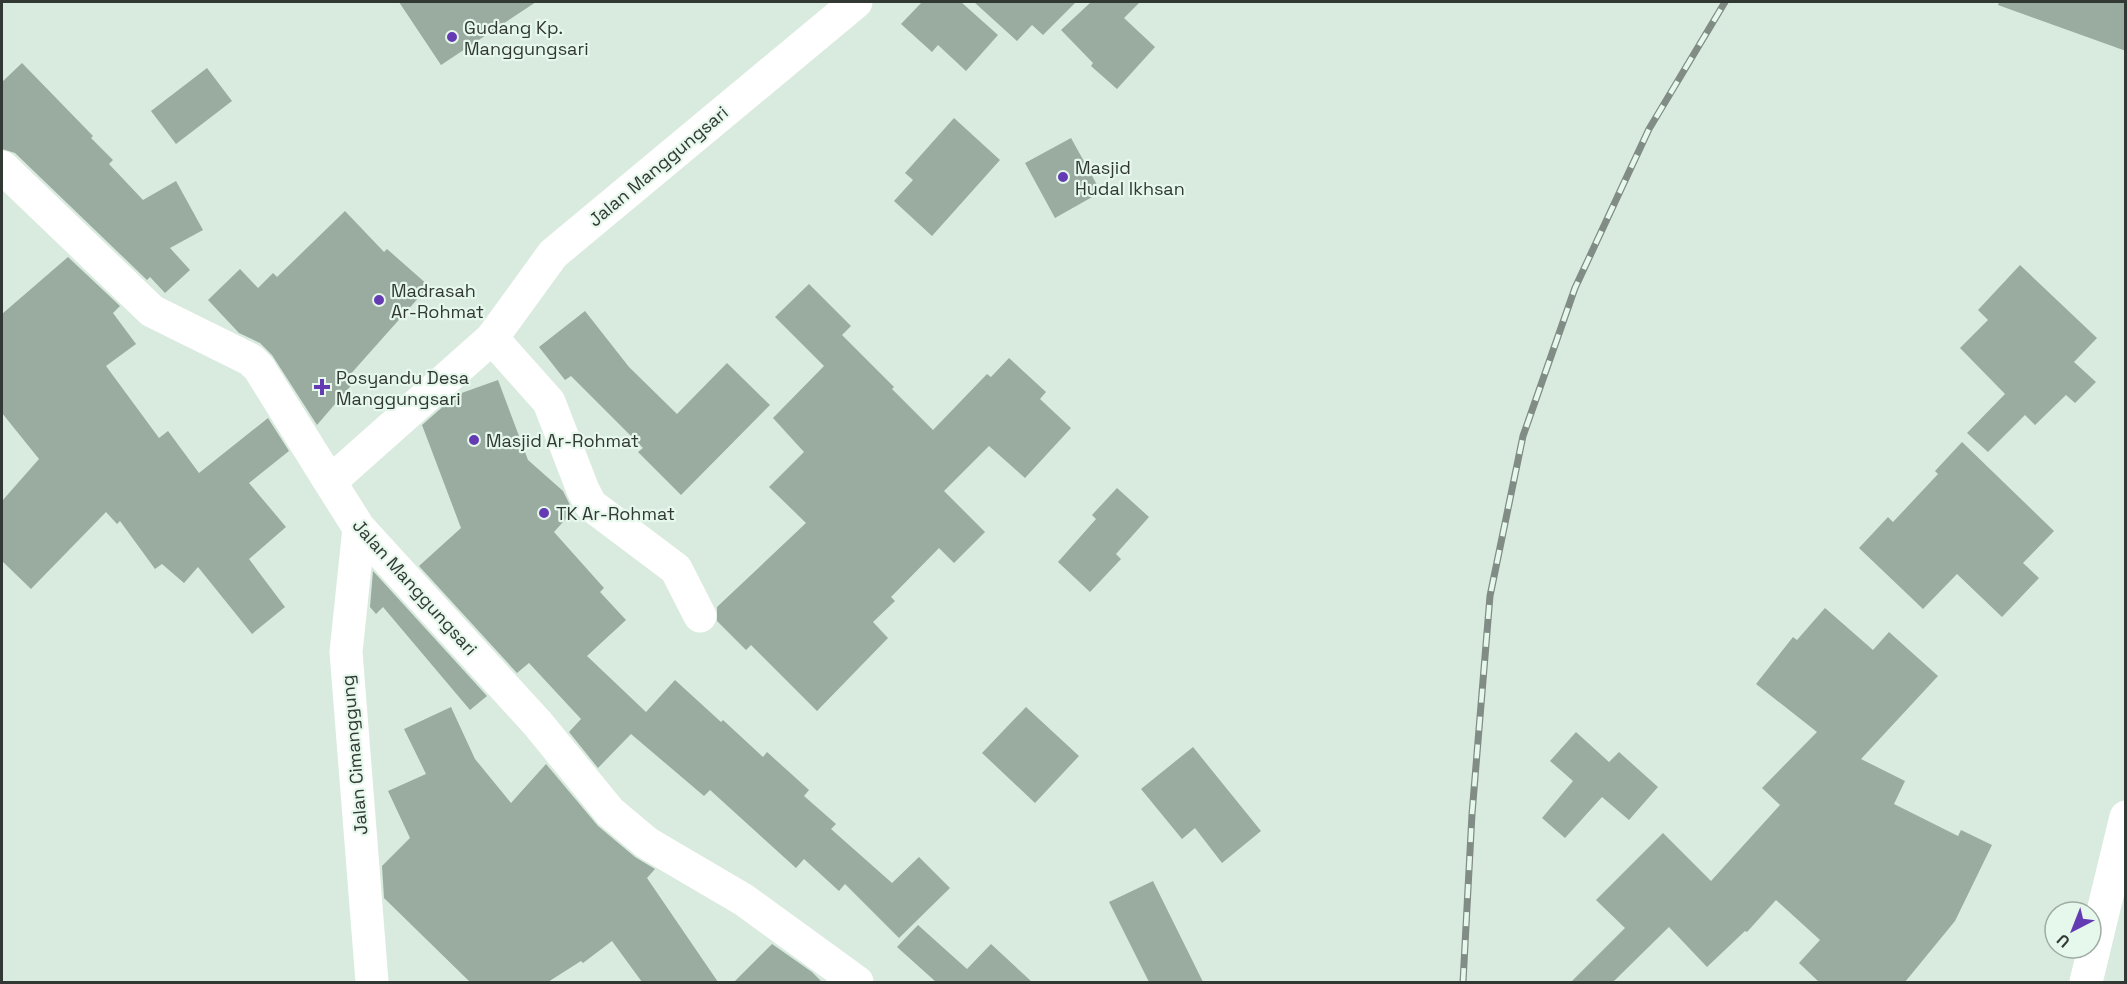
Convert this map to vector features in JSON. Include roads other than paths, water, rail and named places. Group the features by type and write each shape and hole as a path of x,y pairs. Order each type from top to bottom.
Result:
{"main road":[{"name":"Jalan Manggungsari","path":"856,2 553,254 492,338 330,482 359,528 538,724 610,812 647,843 744,900 857,982"},
{"path":"2,167 152,311 251,360 259,368 330,482"},
{"path":"492,338 549,402 591,505 676,569 700,616"},
{"name":"Jalan Cimanggung","path":"359,528 346,652 372,982"},
{"path":"2086,982 2126,817"}],"railway":[{"path":"1463,982 1472,814 1490,596 1523,436 1575,288 1649,129 1725,2"}],"place":[{"name":"Gudang Kp. Manggungsari","path":"452,37"},
{"name":"Masjid Hudal Ikhsan","path":"1063,177"},
{"name":"Madrasah Ar-Rohmat","path":"379,300"},
{"name":"Posyandu Desa Manggungsari","path":"322,387"},
{"name":"Masjid Ar-Rohmat","path":"474,440"},
{"name":"TK Ar-Rohmat","path":"544,513"}]}
